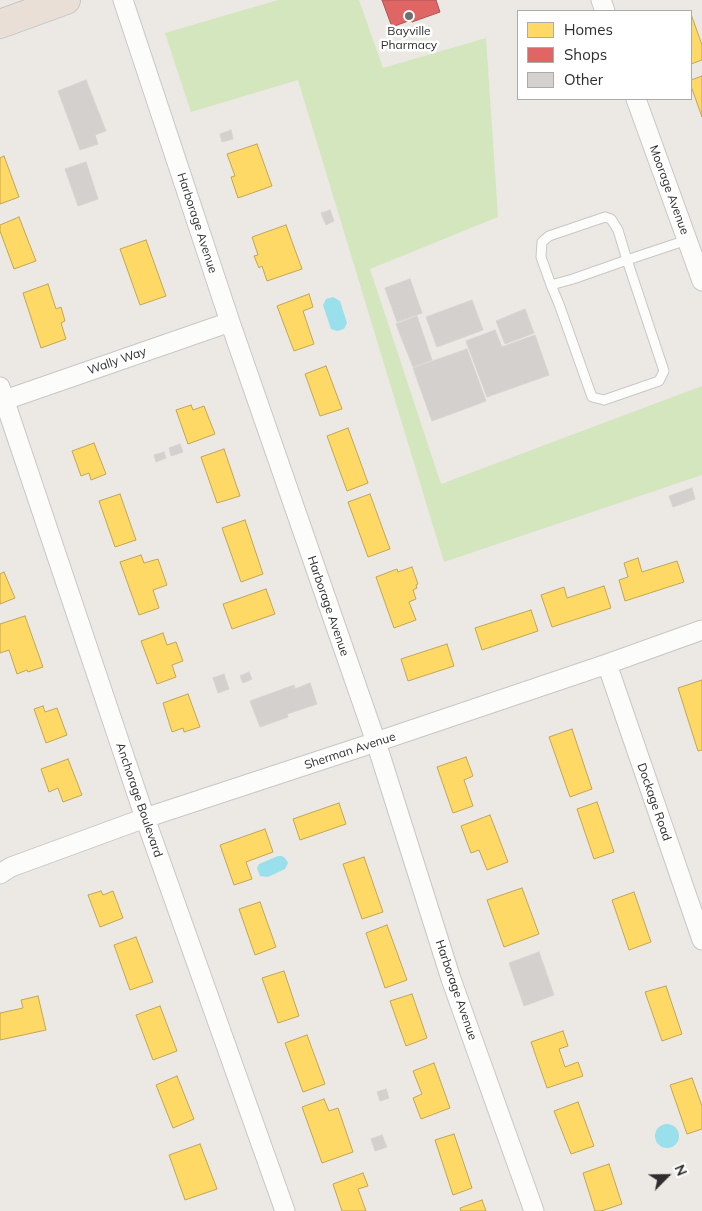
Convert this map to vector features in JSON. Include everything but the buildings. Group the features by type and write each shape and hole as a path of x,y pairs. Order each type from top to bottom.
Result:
{"highway":[{"path":"0,24 37,5 66,0"}],"street":[{"name":"Harborage Avenue","path":"123,0 230,322 376,742 451,979 534,1211"},
{"name":"Moorage Avenue","path":"636,100 702,281"},
{"name":"Wally Way","path":"2,393 230,322"},
{"name":"Anchorage Boulevard","path":"2,393 145,818 285,1211"},
{"name":"Sherman Avenue","path":"0,874 11,867 145,818 376,742 702,630"},
{"name":"Dockage Road","path":"607,664 702,940"}],"lane":[{"path":"605,218 611,219 618,230 664,371 659,382 604,400 592,397 560,304 551,285 541,257 542,242 549,236 605,218"},
{"path":"551,285 688,240"}],"green space":[{"path":"278,0 359,0 383,68 486,38 498,217 370,269 441,484 702,386 702,475 444,562 298,80 191,112 165,33"}],"water":[{"path":"333,297 340,301 347,323 344,329 337,331 331,329 323,305 326,299"},
{"path":"278,856 286,859 288,863 285,869 268,877 260,876 257,868 259,864"},
{"path":"667,1124 675,1128 679,1136 675,1144 667,1148 659,1144 655,1136 659,1128"}],"place":[{"name":"Bayville Pharmacy","path":"409,16"}]}
